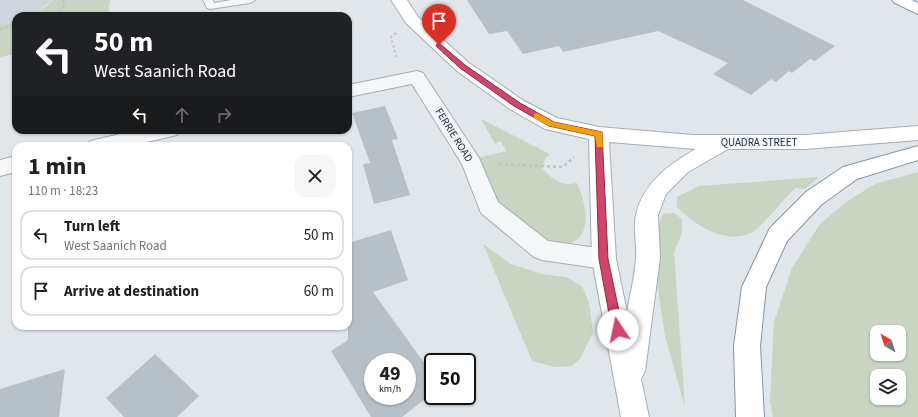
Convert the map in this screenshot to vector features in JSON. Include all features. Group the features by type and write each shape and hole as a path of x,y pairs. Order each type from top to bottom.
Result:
{"main road":[{"name":"QUADRA STREET","path":"399,0 412,20 463,67 517,105 552,124 599,134 693,142 804,142 918,133"},
{"path":"900,0 918,9"},
{"path":"599,134 604,259 635,417"},
{"path":"629,387 648,258 647,215 658,187 681,167 725,142"},
{"path":"750,417 747,346 754,287 778,235 814,198 850,173 918,153"}],"street":[{"path":"352,90 417,77"},
{"name":"FERRIE ROAD","path":"417,77 472,162 488,207 542,250 604,259"},
{"path":"115,142 152,134"},
{"path":"0,168 12,165"}],"lane":[{"path":"208,0 210,6 250,0"}],"path":[{"path":"58,12 63,9 64,0"},
{"path":"412,20 391,37 400,68 417,77"},
{"path":"0,29 12,26"},
{"path":"472,162 563,167 599,134"}],"shaded area":[{"path":"0,0 53,0 37,12 12,12 12,22 0,25"}],"green space":[{"path":"53,0 110,0 108,12 36,12 47,6"},
{"path":"12,22 12,55 0,57 0,25"},
{"path":"481,119 550,154 545,159 542,168 553,179 566,184 577,183 584,204 585,225 582,234 576,240 566,244 550,244 504,214 494,196 478,158 506,151 501,141 495,144"},
{"path":"918,172 918,417 773,417 770,402 774,322 792,268 820,224 846,202 875,184"},
{"path":"819,177 805,189 795,188 757,229 743,236 732,237 712,232 702,227 677,207 677,197 699,186"},
{"path":"674,213 682,219 682,233 674,252 685,407 665,336 655,269 653,238 663,214"},
{"path":"483,244 511,264 541,274 566,277 582,286 589,303 593,333 580,359 571,366 554,367 532,361"}],"building":[{"path":"467,0 743,0 835,46 815,61 810,59 792,73 789,71 776,82 771,79 751,95 713,74 728,63 658,31 563,52 559,46 523,54 507,31 489,34"},
{"path":"385,106 398,139 392,140 410,195 374,204 363,164 370,163 352,113"},
{"path":"391,230 408,280 373,292 424,363 424,400 402,417 371,417 331,351 348,340 348,330 352,330 352,242"},
{"path":"155,354 199,396 177,417 124,417 106,398"},
{"path":"65,369 59,417 0,417 0,389"}],"slow traffic":[{"path":"537,116 552,124 599,134 600,145"}],"route":[{"path":"439,45 463,67 517,105 552,124 599,134 604,259 618,330"}]}
